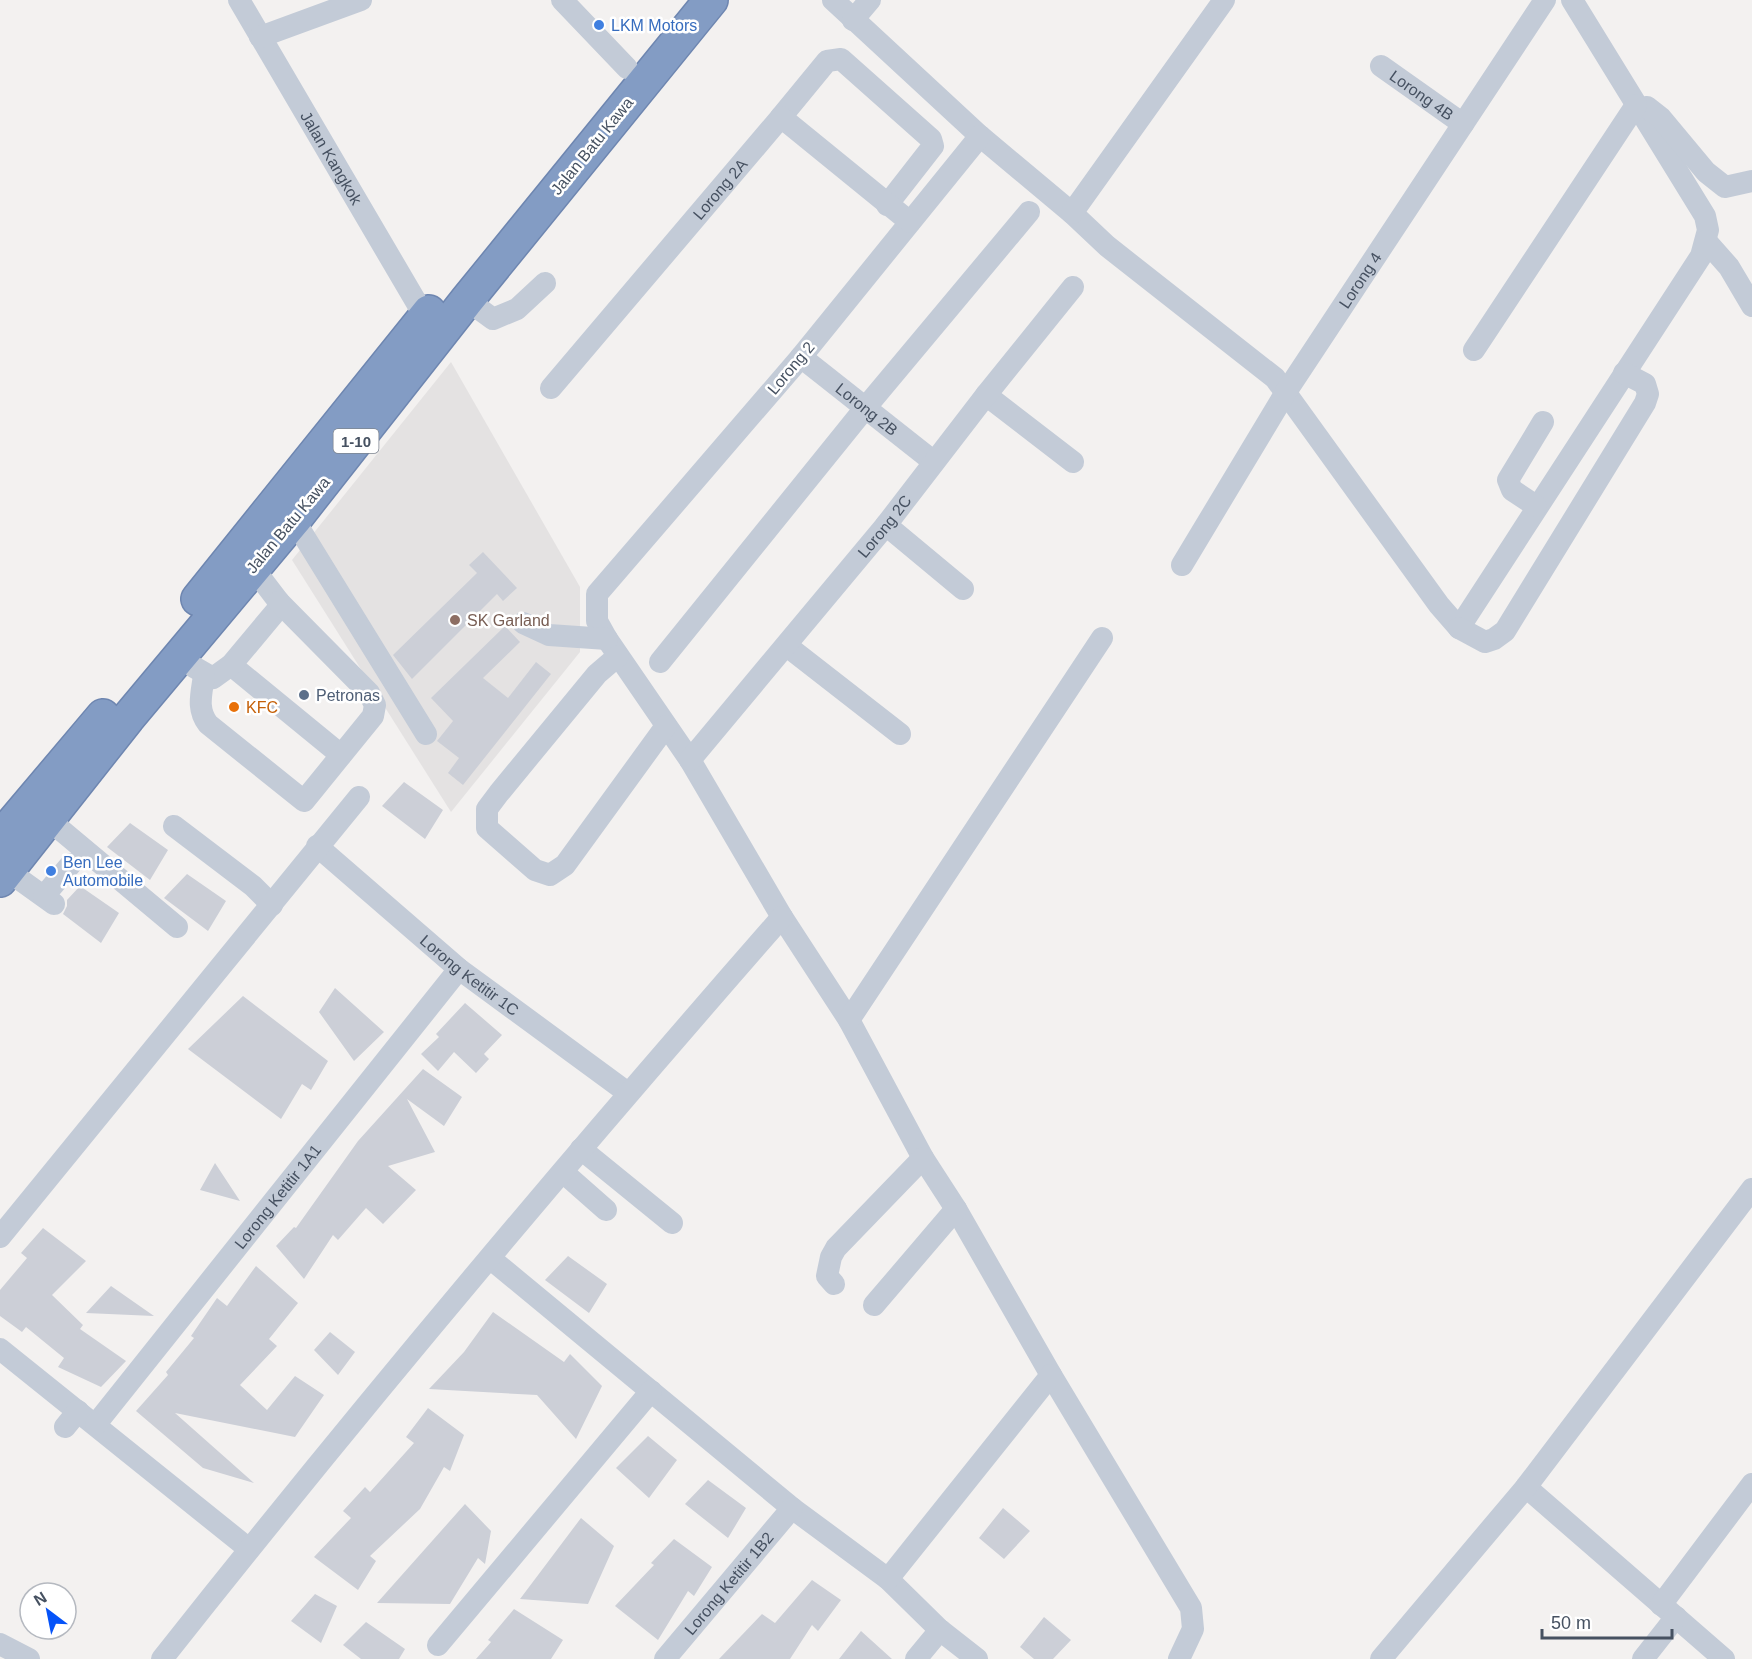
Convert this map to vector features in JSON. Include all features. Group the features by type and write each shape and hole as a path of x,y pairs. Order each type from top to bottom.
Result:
{"highway":[{"name":"Jalan Batu Kawa","path":"0,838 133,679 681,0"},
{"name":"Jalan Batu Kawa","path":"4,876 49,820 192,665 253,568 711,0"}],"street":[{"name":"Jalan Kangkok","path":"239,0 425,317"},
{"path":"260,37 361,0"},
{"path":"562,0 627,68"},
{"path":"833,0 980,136 1072,213 1107,246 1275,378 1439,605 1459,628 1485,642 1505,631 1645,403 1648,394 1645,384 1624,373"},
{"path":"853,20 870,0"},
{"path":"1072,213 1224,0"},
{"name":"Lorong 4","path":"1182,565 1286,392 1545,0"},
{"path":"1459,628 1536,506 1701,256 1708,230 1705,216 1572,0"},
{"name":"Lorong 2A","path":"551,388 827,61 841,59 931,139 933,146 887,205"},
{"name":"Lorong 4B","path":"1381,66 1463,124"},
{"path":"1636,105 1653,110 1707,172 1725,187 1752,181"},
{"path":"1474,350 1636,105"},
{"path":"781,117 910,222"},
{"name":"Lorong 2","path":"612,648 597,621 597,594 801,357 980,136"},
{"path":"660,662 866,407 1029,212"},
{"path":"1706,241 1729,267 1752,306"},
{"path":"467,300 493,319 517,309 545,282"},
{"name":"Lorong 2C","path":"690,760 886,525 1073,287"},
{"name":"Lorong 2B","path":"801,357 934,462"},
{"path":"986,395 1073,462"},
{"path":"1536,506 1512,490 1508,480 1543,422"},
{"path":"294,520 426,734"},
{"path":"886,525 963,589"},
{"path":"192,665 202,716 208,724 304,801 373,716 375,705 369,693 279,602 253,568"},
{"path":"192,665 213,678 231,665 277,610 279,602"},
{"path":"523,623 549,635 612,648 690,760 782,917 849,1020 923,1158 956,1209 1051,1375 1191,1608 1193,1629 1189,1643 1179,1659"},
{"path":"849,1020 1102,638"},
{"path":"787,646 900,734"},
{"path":"612,648 597,674 487,809 487,828 535,870 550,875 565,865 666,726"},
{"path":"231,665 341,755"},
{"path":"0,1237 359,797"},
{"path":"49,820 177,927"},
{"path":"174,826 253,886 272,905"},
{"name":"Lorong Ketitir 1C","path":"317,846 459,969 628,1093"},
{"path":"4,876 49,900 71,864"},
{"path":"162,1659 249,1549 564,1173 581,1149 782,917"},
{"name":"Lorong Ketitir 1A1","path":"80,1421 459,969"},
{"path":"581,1149 672,1223"},
{"path":"834,1284 827,1276 831,1257 836,1248 923,1158"},
{"path":"564,1173 606,1210"},
{"path":"1381,1659 1526,1487 1752,1189"},
{"path":"874,1305 956,1209"},
{"path":"491,1259 792,1508 888,1579 940,1630 977,1659"},
{"path":"0,1349 80,1421 249,1549"},
{"path":"888,1579 1051,1375"},
{"path":"438,1646 651,1391"},
{"path":"1643,1659 1668,1611 1752,1484"},
{"path":"1526,1487 1724,1659"},
{"name":"Lorong Ketitir 1B2","path":"665,1659 792,1508"},
{"path":"916,1659 940,1630"},
{"path":"0,1644 29,1659"}],"shaded area":[{"name":"SK Garland","path":"451,362 580,587 580,652 451,812 292,560"}],"building":[{"path":"483,552 517,588 503,601 497,594 412,679 393,655 477,573 469,565"},
{"path":"505,626 520,642 483,678 508,698 536,662 551,674 463,785 448,773 459,758 437,741 453,721 431,698"},
{"path":"404,782 443,810 425,839 382,806"},
{"path":"130,823 168,850 150,880 107,847"},
{"path":"187,874 226,901 208,931 164,898"},
{"path":"80,886 119,913 101,943 63,914 67,900"},
{"path":"335,988 384,1032 354,1061 319,1012"},
{"path":"243,996 328,1061 311,1090 302,1084 281,1119 188,1049"},
{"path":"465,1003 502,1035 484,1054 489,1059 476,1073 454,1052 438,1071 421,1054 439,1037 436,1034"},
{"path":"423,1069 462,1097 444,1126 407,1099 435,1152 388,1166 416,1190 383,1224 366,1208 338,1240 333,1235 304,1279 276,1246 294,1227 296,1228 358,1141"},
{"path":"215,1163 240,1201 200,1190"},
{"path":"43,1228 86,1261 52,1295 83,1325 80,1329 126,1361 101,1387 58,1367 64,1358 26,1327 22,1332 0,1316 0,1290 27,1258 21,1253"},
{"path":"568,1256 607,1284 589,1313 545,1280"},
{"path":"256,1266 298,1303 269,1339 277,1346 240,1385 267,1410 295,1376 324,1395 295,1437 175,1413 254,1483 203,1468 136,1411 168,1375 166,1372 194,1338 191,1336 217,1298 227,1306"},
{"path":"111,1286 154,1316 86,1313"},
{"path":"493,1312 564,1362 570,1354 602,1386 576,1439 537,1395 429,1389 464,1352"},
{"path":"330,1332 355,1352 338,1375 314,1350"},
{"path":"428,1408 464,1435 450,1471 444,1467 420,1509 370,1556 376,1561 358,1590 314,1557 351,1518 343,1511 365,1487 370,1492 414,1443 406,1437"},
{"path":"648,1436 677,1460 649,1498 616,1468"},
{"path":"708,1480 746,1508 728,1538 685,1504"},
{"path":"465,1504 491,1531 485,1564 478,1558 450,1604 377,1603"},
{"path":"1003,1508 1030,1531 1004,1559 979,1538"},
{"path":"581,1518 614,1546 588,1604 520,1599"},
{"path":"674,1539 712,1567 694,1596 688,1591 658,1640 615,1606 654,1565 651,1563"},
{"path":"812,1580 841,1600 818,1631 812,1625 790,1659 719,1659 762,1614 775,1623"},
{"path":"315,1594 337,1606 321,1643 291,1621"},
{"path":"514,1609 563,1640 551,1659 476,1659 491,1642 488,1640"},
{"path":"1044,1617 1071,1640 1053,1659 1034,1659 1020,1647"},
{"path":"366,1622 405,1649 399,1659 361,1659 343,1645"},
{"path":"861,1631 892,1659 839,1659"}],"place":[{"name":"LKM Motors","path":"599,25"},
{"name":"SK Garland","path":"455,620"},
{"name":"Petronas","path":"304,695"},
{"name":"KFC","path":"234,707"},
{"name":"Ben Lee Automobile","path":"51,871"}]}
